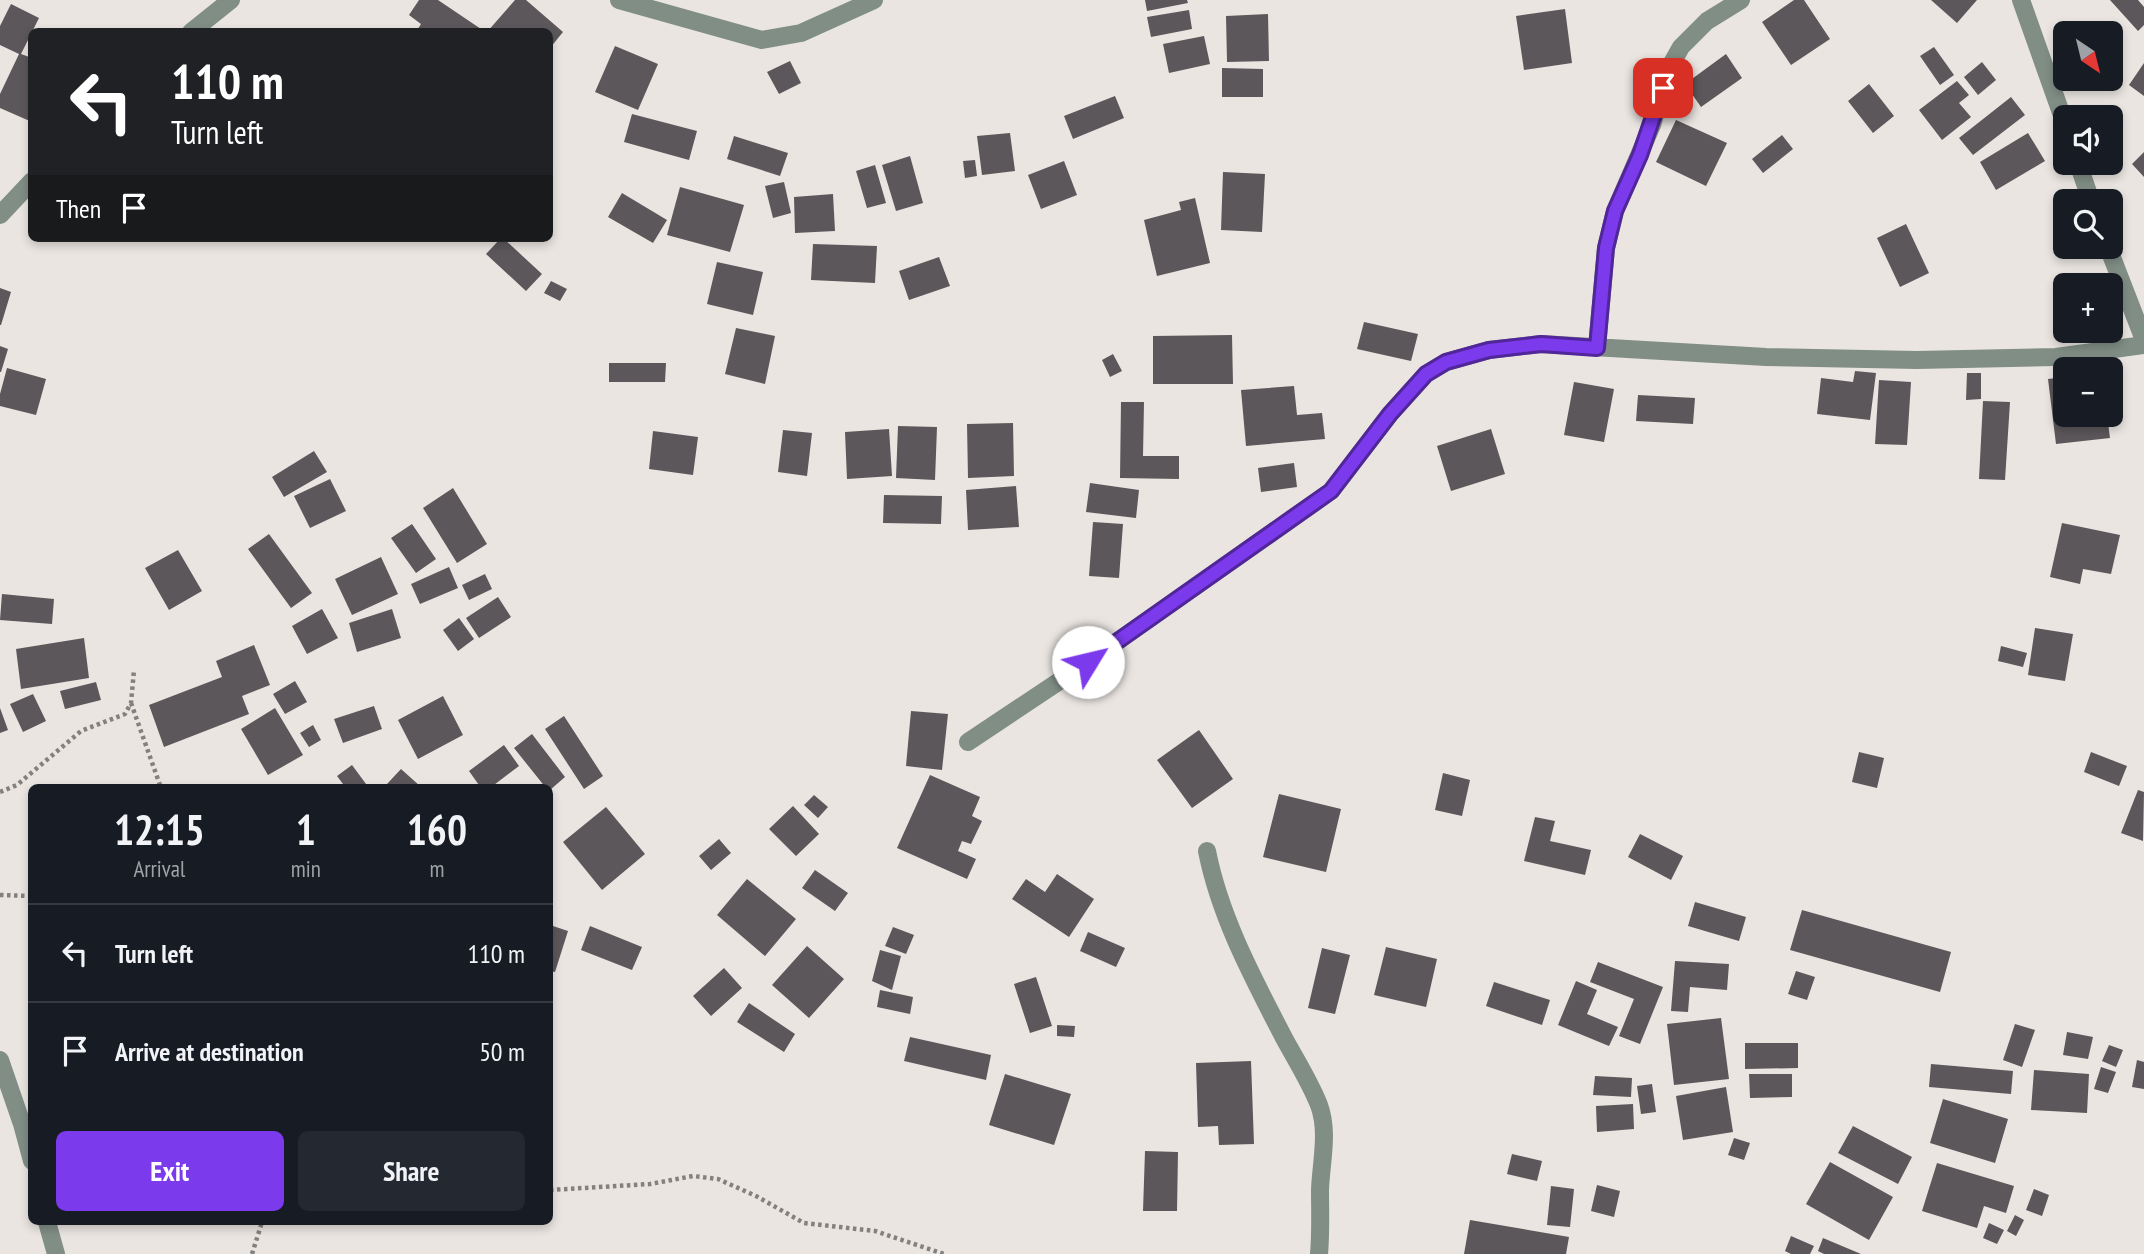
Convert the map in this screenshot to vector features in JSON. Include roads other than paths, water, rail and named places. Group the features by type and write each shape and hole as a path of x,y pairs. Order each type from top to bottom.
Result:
{"street":[{"path":"196,28 231,0"},
{"path":"619,0 762,40 801,33 874,0"},
{"path":"1597,348 1606,248 1615,211 1652,125 1668,70 1681,47 1707,21 1741,0"},
{"path":"2021,0 2058,105"},
{"path":"0,215 28,185"},
{"path":"968,742 1088,662 1331,491 1390,414 1426,374 1446,362 1489,350 1541,344 1766,357 1929,360 2056,357 2144,342 2113,259"},
{"path":"1207,851 1212,878 1231,928 1262,995 1320,1106 1324,1134 1320,1190 1320,1254"},
{"path":"0,1060 28,1146"},
{"path":"48,1225 56,1254"}]}
